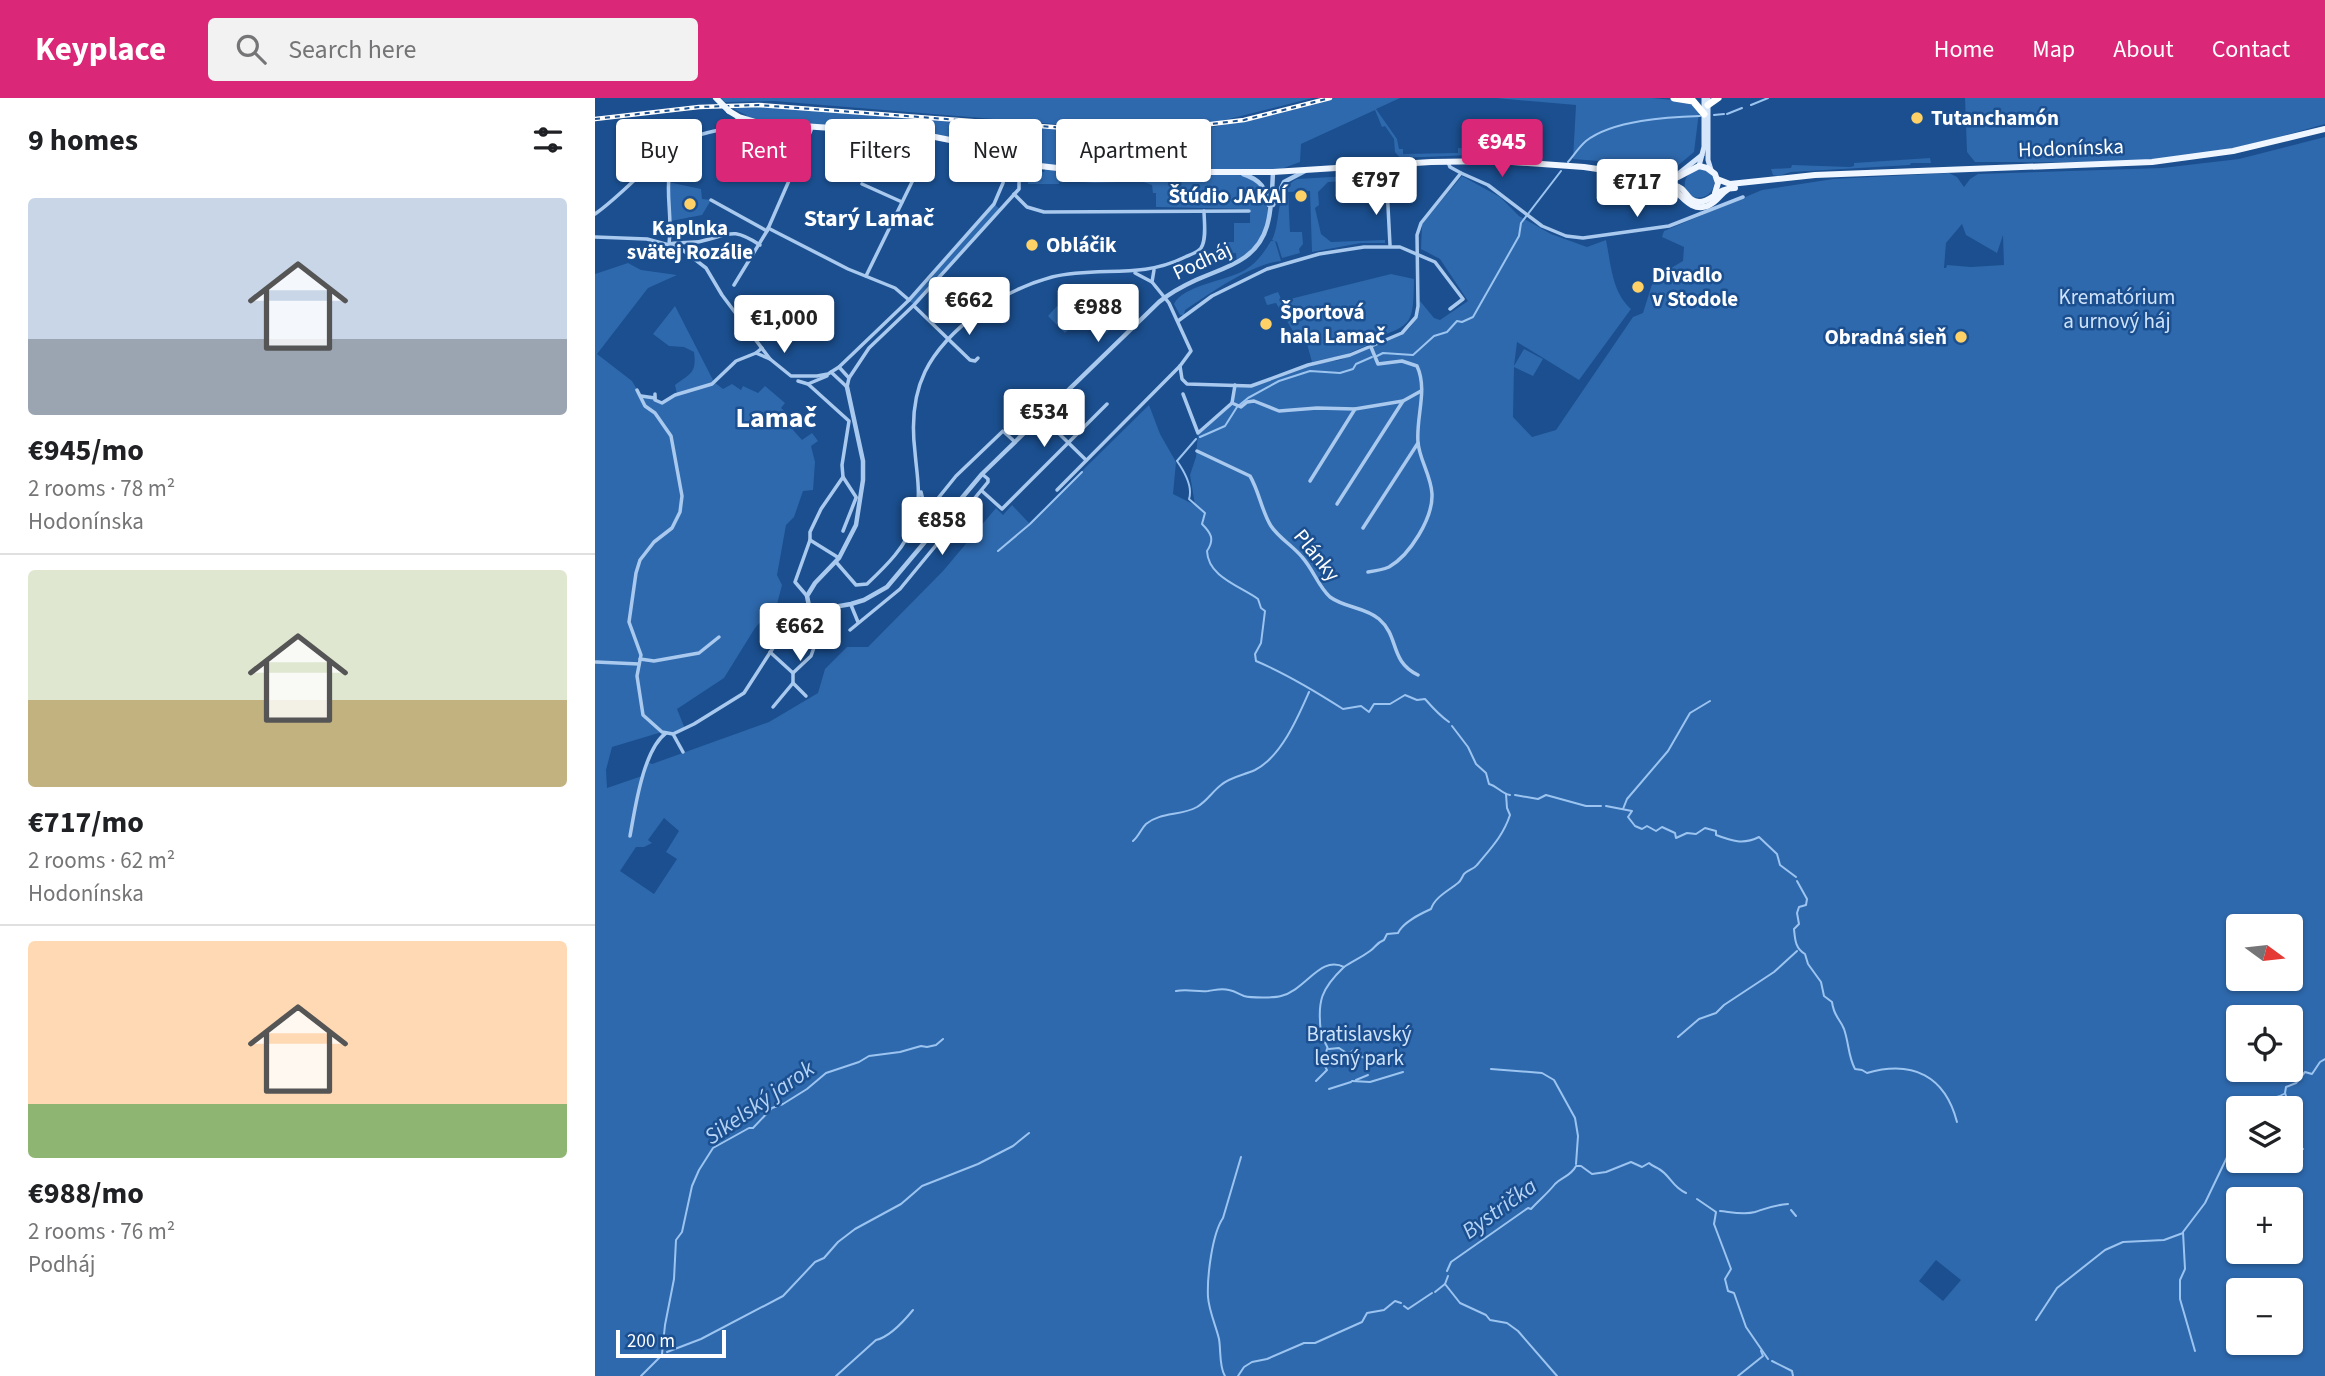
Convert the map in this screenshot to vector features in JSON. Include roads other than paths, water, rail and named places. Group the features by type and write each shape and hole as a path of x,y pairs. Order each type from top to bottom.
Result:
{"highway":[{"path":"1674,98 1693,101 1706,116"},
{"path":"1707,100 1718,98"}],"main road":[{"path":"716,98 734,116"},
{"path":"1707,100 1703,152 1699,166 1711,170"},
{"name":"Hodonínska","path":"734,116 744,119"},
{"path":"1706,116 1708,163 1717,179 1715,193"},
{"name":"Hodonínska","path":"813,126 825,127"},
{"name":"Hodonínska","path":"1717,179 1730,184 1815,174 2169,160 2233,151 2325,129"},
{"path":"1703,152 1697,161 1667,182 1684,201 1698,207 1711,204 1722,193 1733,188"},
{"name":"Hodonínska","path":"1042,166 1083,172 1272,172 1448,162 1498,162 1584,167 1667,182 1698,202 1708,200 1721,189 1779,182 1815,174"},
{"name":"Hodonínska","path":"1667,182 1699,166"},
{"path":"1683,190 1684,175"}],"street":[{"path":"734,285 760,245 813,126"},
{"path":"1448,162 1450,167 1488,185 1542,226 1566,236 1597,238 1669,226 1743,197"},
{"path":"1390,179 1409,164"},
{"path":"1390,245 1387,187 1392,165"},
{"path":"1270,213 1282,183 1306,171"},
{"path":"1236,172 1253,178 1262,185 1266,191 1270,213"},
{"name":"Podháj","path":"811,608 817,610 851,604 887,587 982,474 1165,297 1249,256 1263,238 1270,213 1272,172"},
{"path":"1180,366 1185,384 1251,386 1308,365 1371,347 1402,334 1416,317 1418,306 1417,235 1421,223 1461,173"},
{"path":"595,215 633,182"},
{"path":"667,182 671,230 669,244"},
{"path":"866,276 912,182"},
{"path":"808,384 839,367 909,300 994,204 1002,182"},
{"path":"637,390 645,405 655,412 671,436 682,496 680,512 672,528 648,548 640,560 629,622 640,650 637,683 643,715 666,733 673,734 744,693 770,652 798,616 811,608 807,596 815,583 837,560 853,533 859,498 863,461 851,420 847,387 849,377 869,348 914,305 1019,189 1021,182"},
{"path":"862,184 902,202"},
{"path":"1014,194 1027,207 1038,211 1249,211"},
{"path":"711,200 767,230 895,288 970,360 975,361 978,358"},
{"path":"928,521 920,489 913,416 926,367 933,355 979,312 1012,291 1052,277 1094,271 1154,270 1198,251 1203,244 1204,211"},
{"path":"669,244 683,240 699,242 724,233 737,233 760,245"},
{"path":"595,237 633,237 669,244 691,256 706,268 722,295 771,359 791,376 807,378 830,373"},
{"path":"1178,321 1212,296 1267,269 1343,249 1390,245 1435,262 1463,299 1450,309"},
{"path":"1152,282 1154,270"},
{"path":"1057,491 1180,366 1191,351 1165,297 1152,282 1133,272"},
{"name":"Plánky","path":"1367,572 1391,566 1418,537 1427,522 1433,497 1428,470 1418,443 1423,379 1417,366 1402,361 1378,364 1371,347"},
{"path":"641,396 655,396 658,403 663,403 675,395 706,387 736,361 763,348"},
{"path":"756,353 771,359"},
{"path":"839,367 849,377"},
{"path":"830,373 847,387"},
{"path":"798,381 808,384 851,420"},
{"path":"1235,386 1236,405"},
{"path":"1183,394 1198,433 1236,405 1247,402 1254,401 1279,411 1355,409 1403,401 1422,391"},
{"path":"1336,504 1403,401"},
{"path":"981,490 1002,509 1107,404"},
{"path":"1310,481 1355,409"},
{"path":"1041,416 1086,460"},
{"path":"851,420 842,465 843,477 859,498"},
{"path":"927,512 956,476 1003,430 1014,441"},
{"name":"Plánky","path":"1363,528 1418,443"},
{"name":"Plánky","path":"1197,451 1251,476 1271,526 1302,556 1329,596 1341,604 1369,612 1380,620 1388,629 1401,664 1417,675"},
{"path":"850,630 900,589 981,490 988,479 982,474"},
{"path":"807,596 795,582 810,540 810,532 821,509 843,477"},
{"path":"810,540 837,560 856,585 867,584 894,555 915,520 920,489"},
{"path":"843,531 859,498"},
{"path":"915,520 928,521 937,528"},
{"path":"851,604 858,622"},
{"path":"773,707 793,683 793,673 811,656 822,625"},
{"path":"596,662 653,661 699,653 719,637"},
{"path":"770,652 793,673"},
{"path":"793,683 806,696"},
{"path":"630,836 650,755 656,742 666,733"},
{"path":"673,734 683,752"}],"waterway":[{"path":"1751,105 1768,98"},
{"path":"1727,114 1742,108"},
{"path":"1714,115 1724,114"},
{"path":"1568,162 1586,141 1611,128 1641,121 1700,116"},
{"path":"1377,356 1383,353 1413,355 1434,336 1447,332 1457,321 1462,322 1473,317 1519,236 1521,223 1561,171"},
{"path":"1200,437 1225,426 1237,407 1279,381 1310,371 1340,373 1353,369 1356,364 1372,357"},
{"path":"1196,439 1177,461 1189,484 1189,499 1205,513 1202,524 1211,536 1207,551 1213,568 1226,580 1258,599 1265,611 1261,643 1255,654 1256,661 1301,683 1343,709 1361,706 1369,712 1374,704 1390,704 1405,695 1417,700 1425,699 1449,722"},
{"path":"998,551 1030,524 1082,472"},
{"path":"1133,841 1152,820 1197,807 1225,782 1264,764 1288,736 1309,692"},
{"path":"1623,809 1627,799 1668,751 1690,713 1710,701"},
{"path":"1452,726 1468,747 1476,764 1486,773 1489,784 1510,795"},
{"path":"1176,991 1223,989 1247,997 1278,997 1290,993 1320,969 1335,965 1344,967 1361,957 1384,940 1387,934 1398,933 1408,922 1431,909 1464,874 1477,865 1496,842 1510,815 1506,794"},
{"path":"1515,795 1538,799 1546,795 1586,806 1601,806"},
{"path":"1606,806 1632,811 1628,817 1635,826 1642,829 1647,826 1656,831 1662,827 1675,833 1676,838 1687,833 1696,834 1705,828 1716,831 1716,835 1737,841 1759,837 1777,854 1780,865 1796,877"},
{"path":"1797,881 1807,899 1806,905 1799,907 1797,913 1799,924 1794,929 1796,943 1821,982 1824,996 1832,1002 1835,1014 1844,1029 1855,1069 1867,1073 1899,1069 1925,1075 1944,1093 1957,1122"},
{"path":"1678,1037 1699,1019 1716,1013 1774,972 1797,951"},
{"path":"1328,1049 1321,1033 1320,1004 1330,982 1344,967"},
{"name":"Sikelský jarok","path":"662,1354 674,1279 676,1240 682,1232 692,1186 713,1148 753,1128 772,1108 807,1089 826,1073 869,1056 936,1045 943,1039"},
{"path":"1329,1049 1339,1048 1348,1054 1355,1049 1362,1057 1371,1060 1376,1056"},
{"path":"1316,1081 1327,1070 1323,1063 1327,1049"},
{"path":"2286,1096 2286,1087 2296,1083 2305,1072 2312,1074 2325,1059"},
{"path":"1491,1069 1542,1073 1554,1080 1575,1118 1578,1136 1576,1164"},
{"path":"1352,1081 1370,1082 1403,1072"},
{"path":"1356,1080 1368,1075"},
{"path":"1329,1089 1351,1082"},
{"path":"2278,1096 2284,1094"},
{"path":"667,1352 701,1339 783,1296 815,1262 824,1258 838,1242 855,1229 901,1204 922,1186 978,1164 1013,1146 1029,1133"},
{"path":"1225,1376 1209,1302 1208,1278 1216,1234 1241,1157"},
{"path":"2195,1351 2180,1299 2180,1280 2185,1269 2183,1232 2205,1203 2226,1159"},
{"name":"Bystrička","path":"1447,1271 1451,1262 1528,1208 1531,1209 1576,1166 1581,1166 1592,1174 1606,1172 1631,1162 1642,1167 1649,1163 1686,1193"},
{"name":"Bystrička","path":"1697,1199 1716,1212 1714,1224 1731,1269 1725,1279 1728,1291 1734,1293 1746,1327 1768,1359"},
{"path":"1720,1211 1751,1213 1788,1204"},
{"path":"1791,1210 1796,1216"},
{"path":"2036,1320 2057,1288 2105,1250 2123,1242 2164,1240 2183,1233"},
{"name":"Bystrička","path":"1435,1292 1445,1284 1448,1276"},
{"path":"1445,1284 1460,1303 1486,1315 1490,1320 1507,1323 1518,1331 1557,1376"},
{"name":"Bystrička","path":"1404,1306 1408,1309 1432,1293"},
{"name":"Bystrička","path":"1238,1376 1244,1367 1252,1362 1267,1359 1304,1343 1315,1343 1362,1322 1367,1313 1384,1310 1395,1301 1401,1303"},
{"path":"836,1376 876,1340 896,1328 913,1310"},
{"path":"1738,1376 1763,1356 1761,1351"},
{"name":"Sikelský jarok","path":"641,1376 660,1357"},
{"name":"Bystrička","path":"1772,1361 1792,1371 1793,1376"}],"railway":[{"path":"595,119 699,107 759,105 1093,130 1154,131 1244,120 1330,98"}],"place":[{"name":"Tutanchamón","path":"1917,118"},
{"name":"Štúdio JAKAÍ","path":"1301,196"},
{"name":"Kaplnka svätej Rozálie","path":"690,204"},
{"name":"Obláčik","path":"1032,245"},
{"name":"Divadlo v Stodole","path":"1638,287"},
{"name":"Športová hala Lamač","path":"1266,324"},
{"name":"Obradná sieň","path":"1961,337"}],"district":[{"name":"Starý Lamač","path":"869,218"},
{"name":"Lamač","path":"776,417"}],"park label":[{"name":"Krematórium a urnový háj","path":"2117,309"},
{"name":"Bratislavský lesný park","path":"1359,1046"}]}
